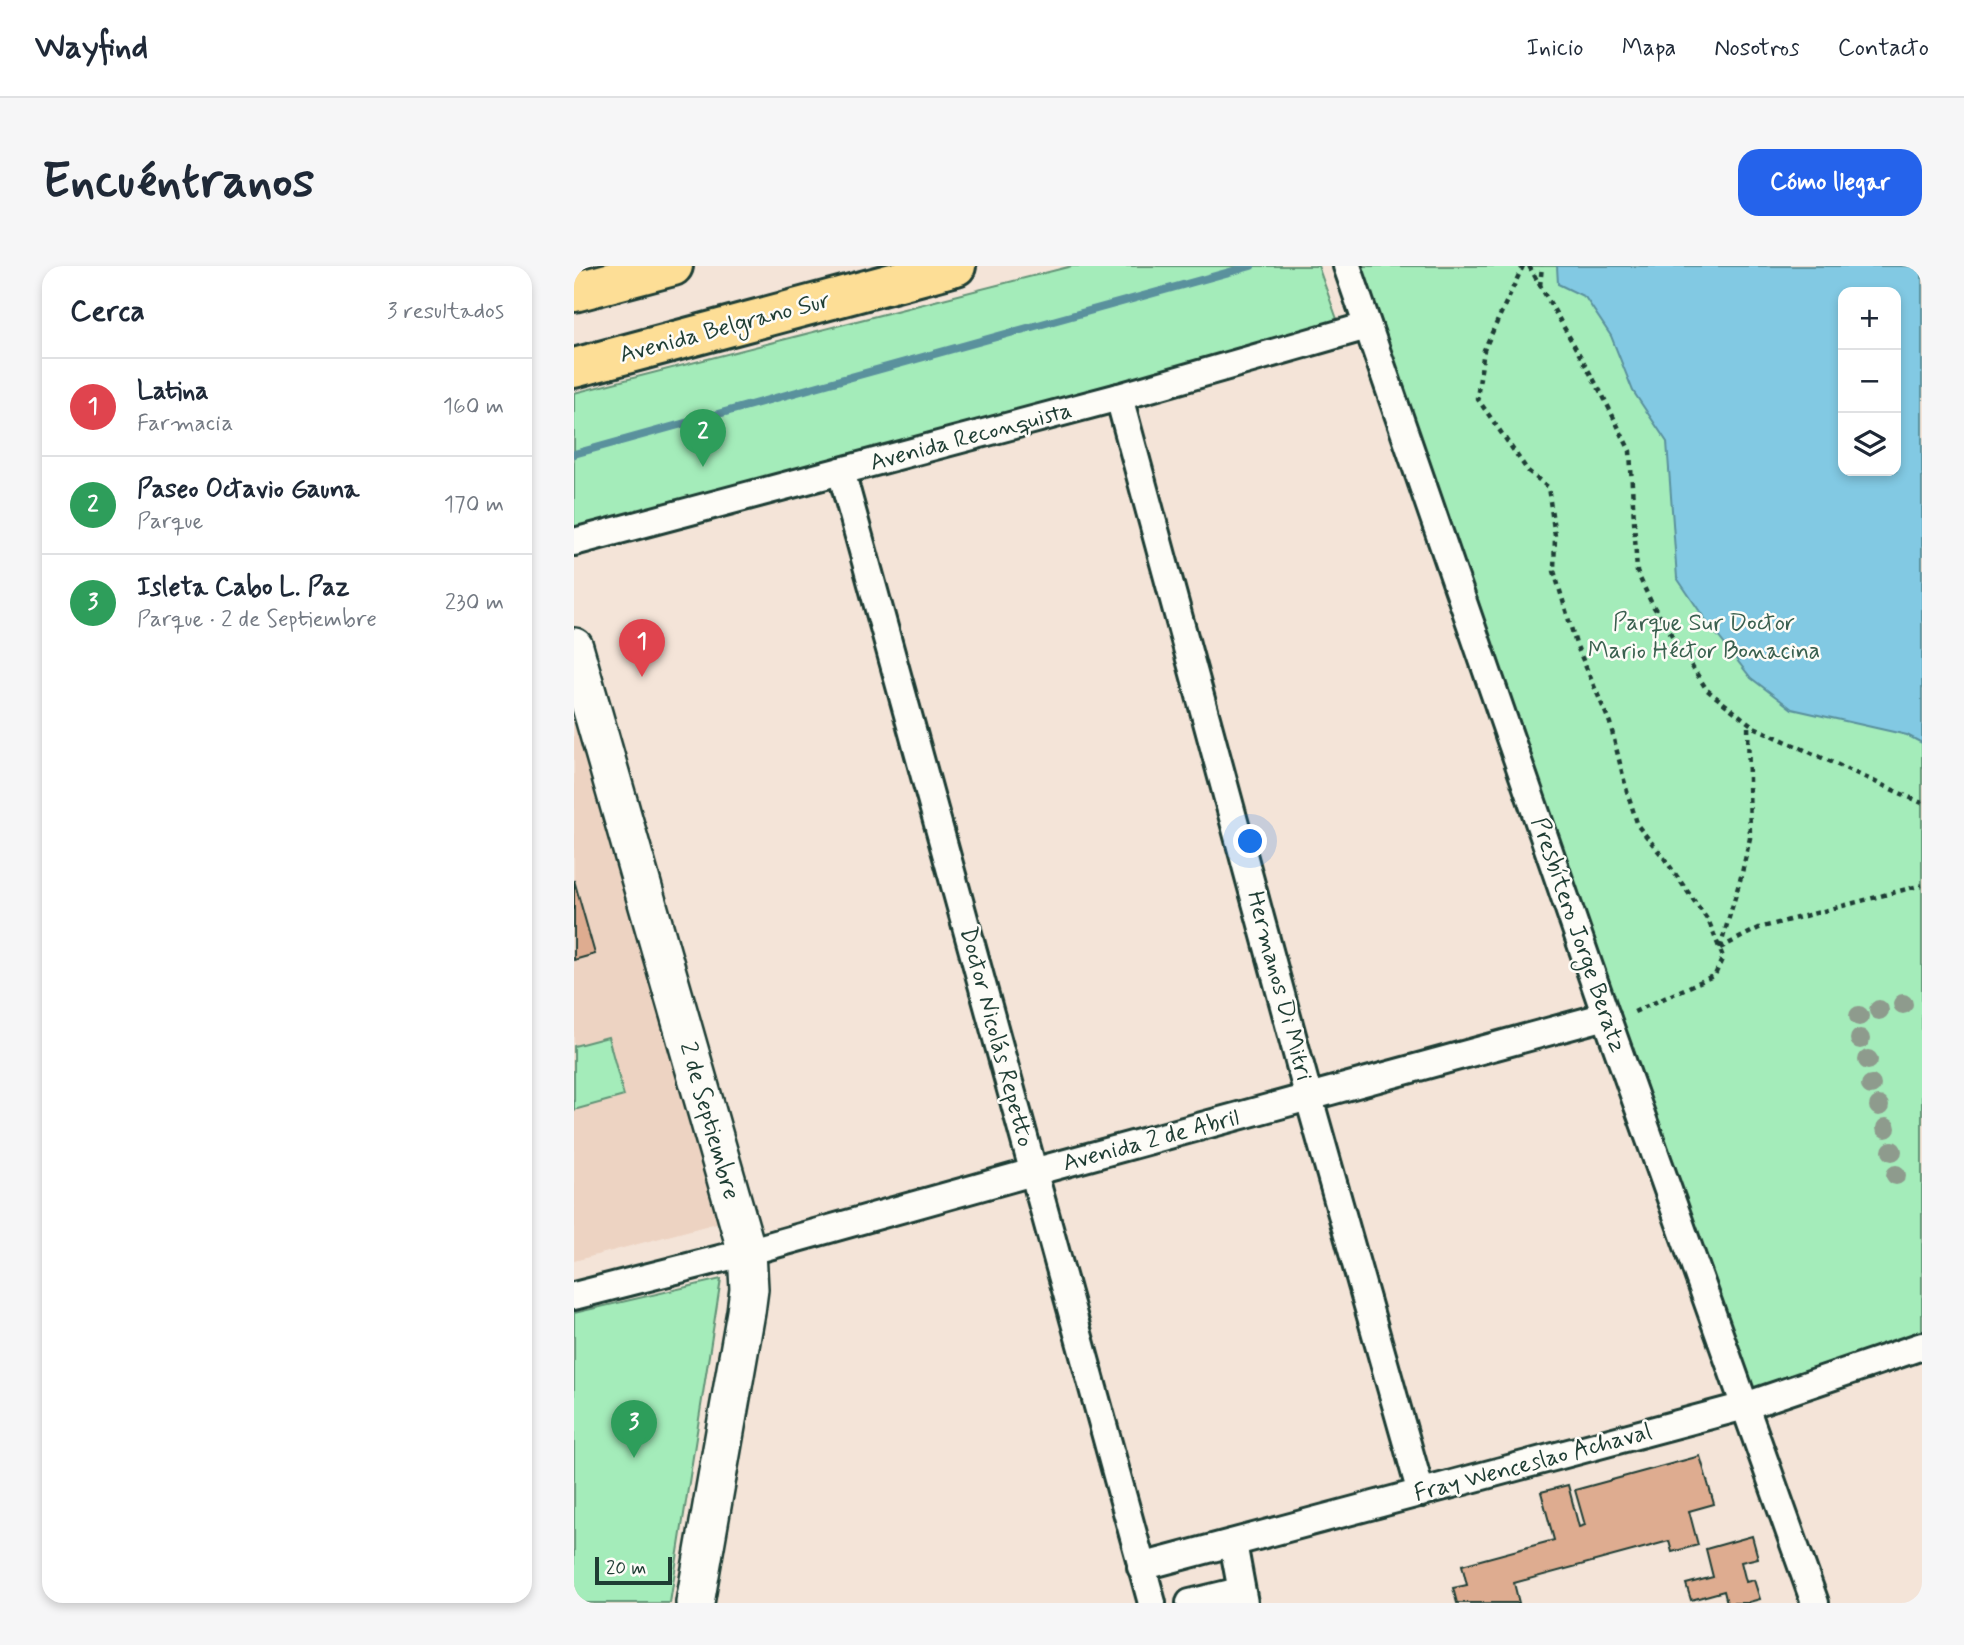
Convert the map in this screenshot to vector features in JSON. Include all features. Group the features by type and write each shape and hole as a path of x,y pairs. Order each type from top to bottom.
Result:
{"highway":[{"path":"574,292 673,266"},
{"name":"Avenida Belgrano Sur","path":"574,368 956,266"}],"main road":[{"name":"2 de Septiembre","path":"574,647 747,1252 749,1289 746,1312 695,1603"}],"street":[{"name":"Presbítero Jorge Beratz","path":"1346,266 1606,1016 1815,1603"},
{"name":"Avenida Reconquista","path":"574,542 1119,397 1367,327"},
{"name":"Hermanos Di Mitri","path":"1119,397 1309,1098 1421,1493"},
{"name":"Doctor Nicolás Repetto","path":"841,471 1152,1603"},
{"name":"Avenida 2 de Abril","path":"574,1296 747,1252 1606,1016"},
{"name":"Fray Wenceslao Achaval","path":"1141,1567 1745,1406 1922,1346"},
{"path":"1191,1603 1242,1597 1233,1543"}],"path":[{"path":"1522,266 1484,350 1477,398 1528,471 1548,486 1555,536 1554,571 1576,644 1610,723 1638,826 1709,922 1723,957 1715,975 1631,1013 1606,1016"},
{"path":"1529,266 1604,396 1630,451 1637,572 1652,604 1707,690 1754,727 1922,803"},
{"path":"1540,286 1542,266"},
{"path":"1720,948 1750,838 1748,722"},
{"path":"1720,948 1759,928 1922,885"}],"shaded area":[{"path":"574,690 724,1221 574,1261"}],"green space":[{"path":"1072,266 1318,266 1338,322 574,542 574,393"},
{"name":"Parque Sur Doctor Mario Héctor Bonacina","path":"1347,266 1922,266 1922,1346 1745,1406"},
{"path":"608,1037 624,1096 574,1110 574,1046"},
{"path":"721,1279 670,1603 574,1603 574,1313"}],"water":[{"path":"1557,266 1922,266 1922,743 1907,735 1792,709 1751,678 1707,622 1677,578 1667,442 1633,391 1611,336 1585,297 1558,284"}],"building":[{"path":"574,880 595,954 574,960"},
{"path":"1700,1456 1714,1504 1689,1511 1698,1545 1672,1552 1669,1541 1514,1583 1519,1603 1457,1603 1453,1588 1467,1585 1462,1565 1554,1540 1541,1492 1568,1485 1579,1527 1585,1525 1575,1490"},
{"path":"1752,1536 1758,1558 1741,1562 1746,1582 1754,1580 1760,1599 1749,1603 1727,1603 1724,1591 1691,1600 1686,1584 1713,1577 1706,1549"}],"waterway":[{"path":"574,454 1251,266"}],"place":[{"name":"Paseo Octavio Gauna","path":"703,467"},
{"name":"Latina","path":"642,677"},
{"name":"Isleta Cabo L. Paz","path":"634,1458"}]}
